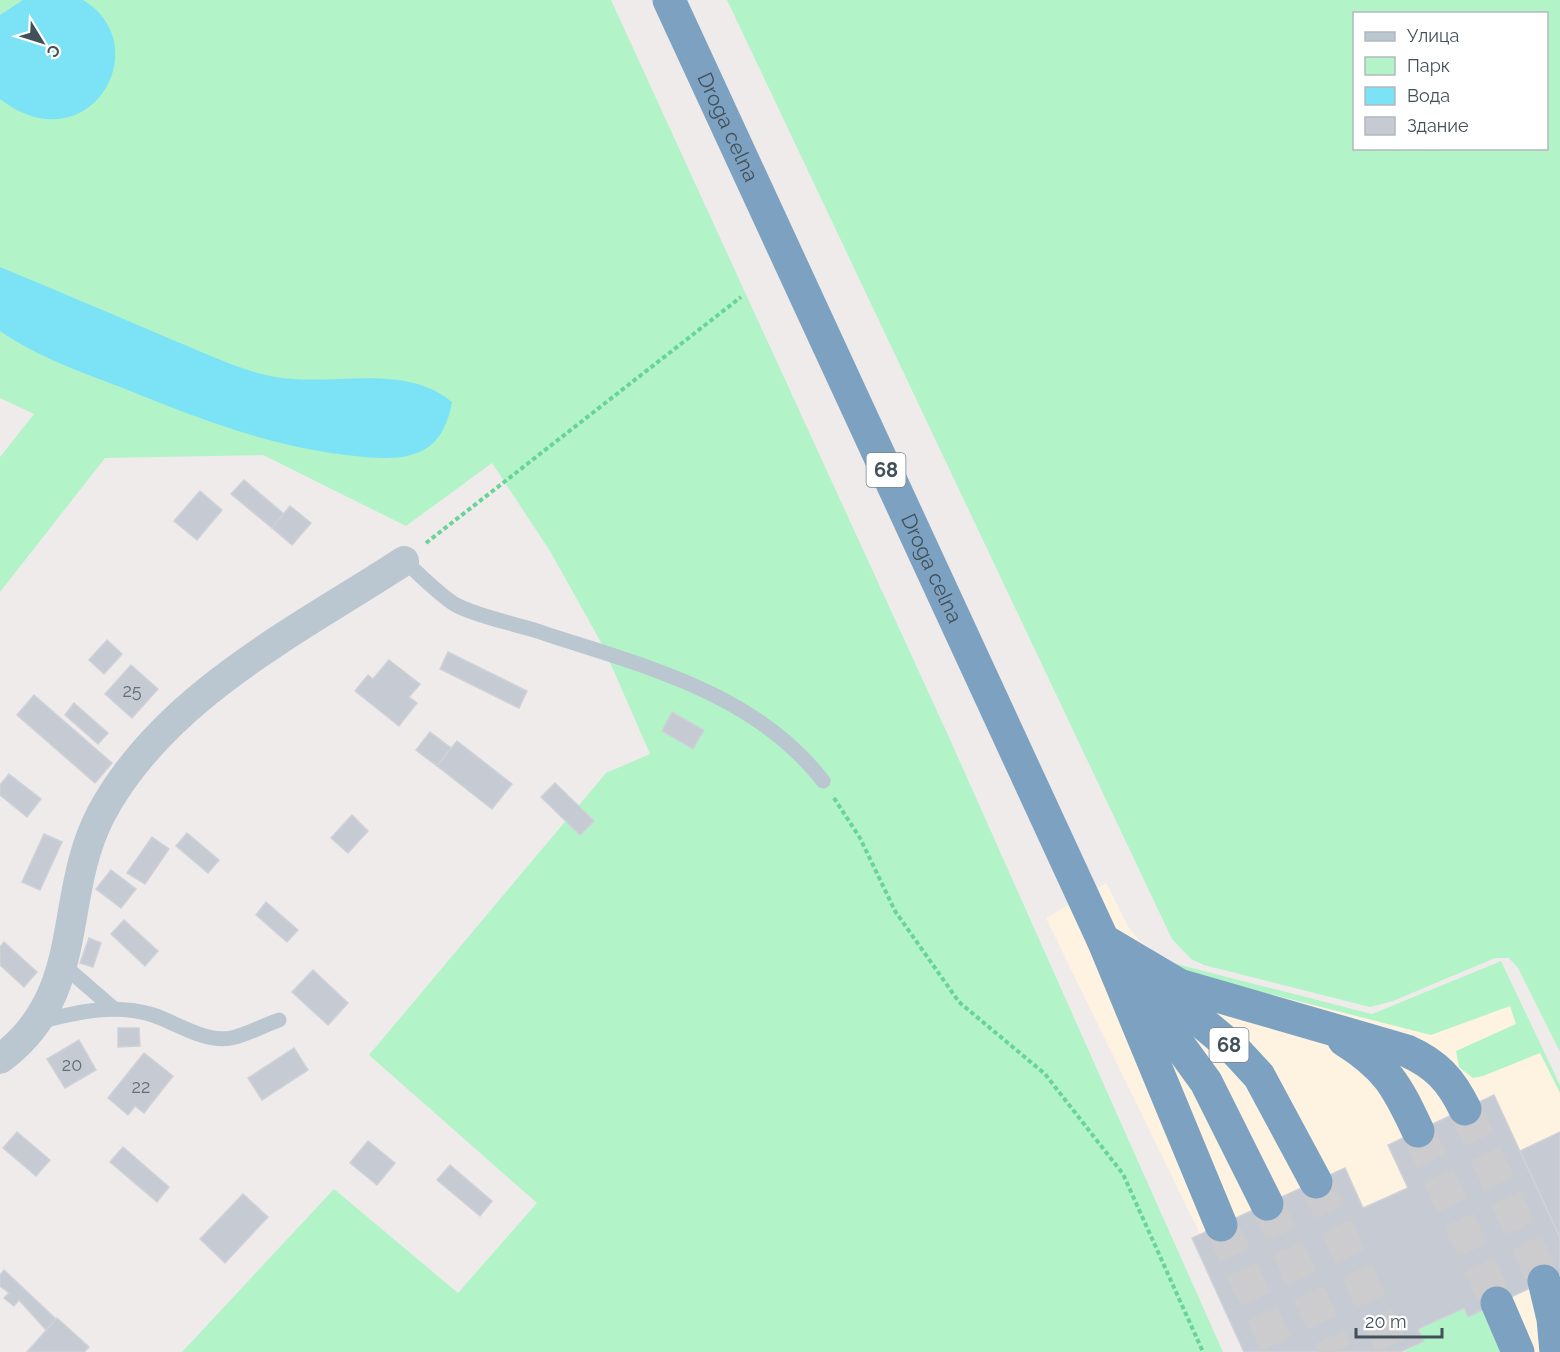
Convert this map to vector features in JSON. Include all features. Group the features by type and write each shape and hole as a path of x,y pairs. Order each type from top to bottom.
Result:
{"highway":[{"name":"Droga celna","path":"669,0 1103,940"},
{"name":"68","path":"1103,940 1179,985 1407,1051 1425,1059 1448,1078 1465,1109"},
{"name":"68","path":"1103,940 1235,1050 1260,1076 1316,1182"},
{"name":"68","path":"1103,940 1206,1082 1267,1204"},
{"name":"68","path":"1103,940 1221,1225"},
{"name":"68","path":"1299,1020 1342,1038 1379,1066 1395,1084 1418,1131"},
{"path":"1544,1281 1553,1319 1556,1352"},
{"path":"1497,1304 1518,1352"}],"street":[{"path":"0,1059 50,1004 59,982 82,868 101,815 129,769 177,718 235,670 404,561"}],"lane":[{"path":"404,561 457,605 681,679 734,704 774,730 803,755 823,781"},
{"path":"62,964 114,1009"},
{"path":"34,1023 74,1012 114,1009 150,1014 212,1038 231,1038 279,1020"}],"path":[{"path":"404,561 478,499 741,297"},
{"path":"823,781 860,838 895,911 959,1002 1045,1074 1123,1174 1203,1352"}],"shaded area":[{"path":"1106,883 1129,928 1139,940 1169,962 1372,1014 1501,961 1560,1085 1560,1352 1244,1352 1192,1238 1200,1234 1046,918"}],"green space":[{"path":"0,0 611,0 948,735 1223,1352 182,1352 334,1189 458,1293 537,1203 369,1055 606,773 650,754 603,646 550,551 492,463 406,526 263,455 105,458 0,592 0,457 34,414 0,398"},
{"path":"727,0 1560,0 1560,1052 1518,968 1509,958 1495,958 1393,1001 1370,1007 1204,965 1191,959 1172,939"},
{"path":"1501,961 1560,1085 1560,1093 1540,1053 1473,1078 1459,1067 1456,1051 1516,1024 1510,1006 1431,1035 1168,968 1169,962 1372,1014"},
{"path":"1464,1308 1468,1317 1482,1310 1500,1352 1404,1352 1424,1341 1418,1329"}],"water":[{"path":"23,0 83,0 105,20 114,44 113,69 103,92 85,110 61,119 32,116 0,99 0,15"},
{"path":"0,267 221,360 261,374 320,380 390,379 433,390 452,402 448,419 436,441 422,451 407,456 384,458 296,447 211,422 62,364 0,331"}],"building":[{"path":"244,480 284,514 272,528 231,494"},
{"path":"200,491 222,510 197,540 174,521"},
{"path":"290,506 311,523 292,545 272,528"},
{"path":"107,640 122,654 104,674 89,660"},
{"path":"448,652 527,691 519,708 440,669"},
{"path":"389,660 420,684 409,697 417,703 399,726 355,691 368,675 373,679"},
{"path":"131,665 158,689 132,718 105,694"},
{"path":"34,695 112,763 95,783 17,715"},
{"path":"74,703 108,733 98,744 65,715"},
{"path":"672,712 704,730 693,749 662,731"},
{"path":"430,732 451,748 437,766 416,750"},
{"path":"457,741 512,784 492,809 437,766"},
{"path":"9,774 41,799 27,817 0,795 0,785"},
{"path":"555,783 594,821 580,835 541,797"},
{"path":"352,815 368,831 348,853 331,838"},
{"path":"187,833 219,860 208,873 176,846"},
{"path":"44,834 62,842 40,890 22,882"},
{"path":"152,837 169,849 145,884 127,873"},
{"path":"111,870 136,889 121,908 96,889"},
{"path":"266,902 298,930 287,942 256,915"},
{"path":"124,920 158,951 145,966 111,934"},
{"path":"89,938 101,943 93,967 80,963"},
{"path":"4,942 37,972 24,987 0,965 0,947"},
{"path":"313,970 348,1003 328,1025 292,992"},
{"path":"118,1028 139,1028 140,1046 118,1047"},
{"path":"79,1040 96,1070 65,1088 47,1059"},
{"path":"294,1048 308,1070 262,1100 248,1078"},
{"path":"144,1053 173,1076 144,1113 135,1106 128,1115 108,1098"},
{"path":"1494,1095 1560,1238 1560,1274 1468,1317 1464,1308 1418,1329 1424,1341 1401,1352 1244,1352 1192,1238 1345,1168 1363,1208 1408,1188 1388,1145"},
{"path":"17,1132 50,1160 36,1176 3,1148"},
{"path":"1560,1132 1560,1237 1520,1151"},
{"path":"368,1141 395,1163 377,1185 350,1163"},
{"path":"123,1147 169,1187 157,1202 110,1162"},
{"path":"450,1165 492,1201 480,1216 437,1180"},
{"path":"243,1194 268,1217 225,1263 200,1239"},
{"path":"4,1270 56,1319 46,1330 19,1300 14,1306 4,1298 9,1293 0,1286 0,1275"},
{"path":"57,1318 89,1347 84,1352 27,1352"}],"tunnel":[{"path":"1465,1109 1544,1281"},
{"path":"1418,1131 1497,1303"},
{"path":"1316,1182 1394,1352"},
{"path":"1267,1204 1336,1352"},
{"path":"1221,1225 1280,1352"}]}
